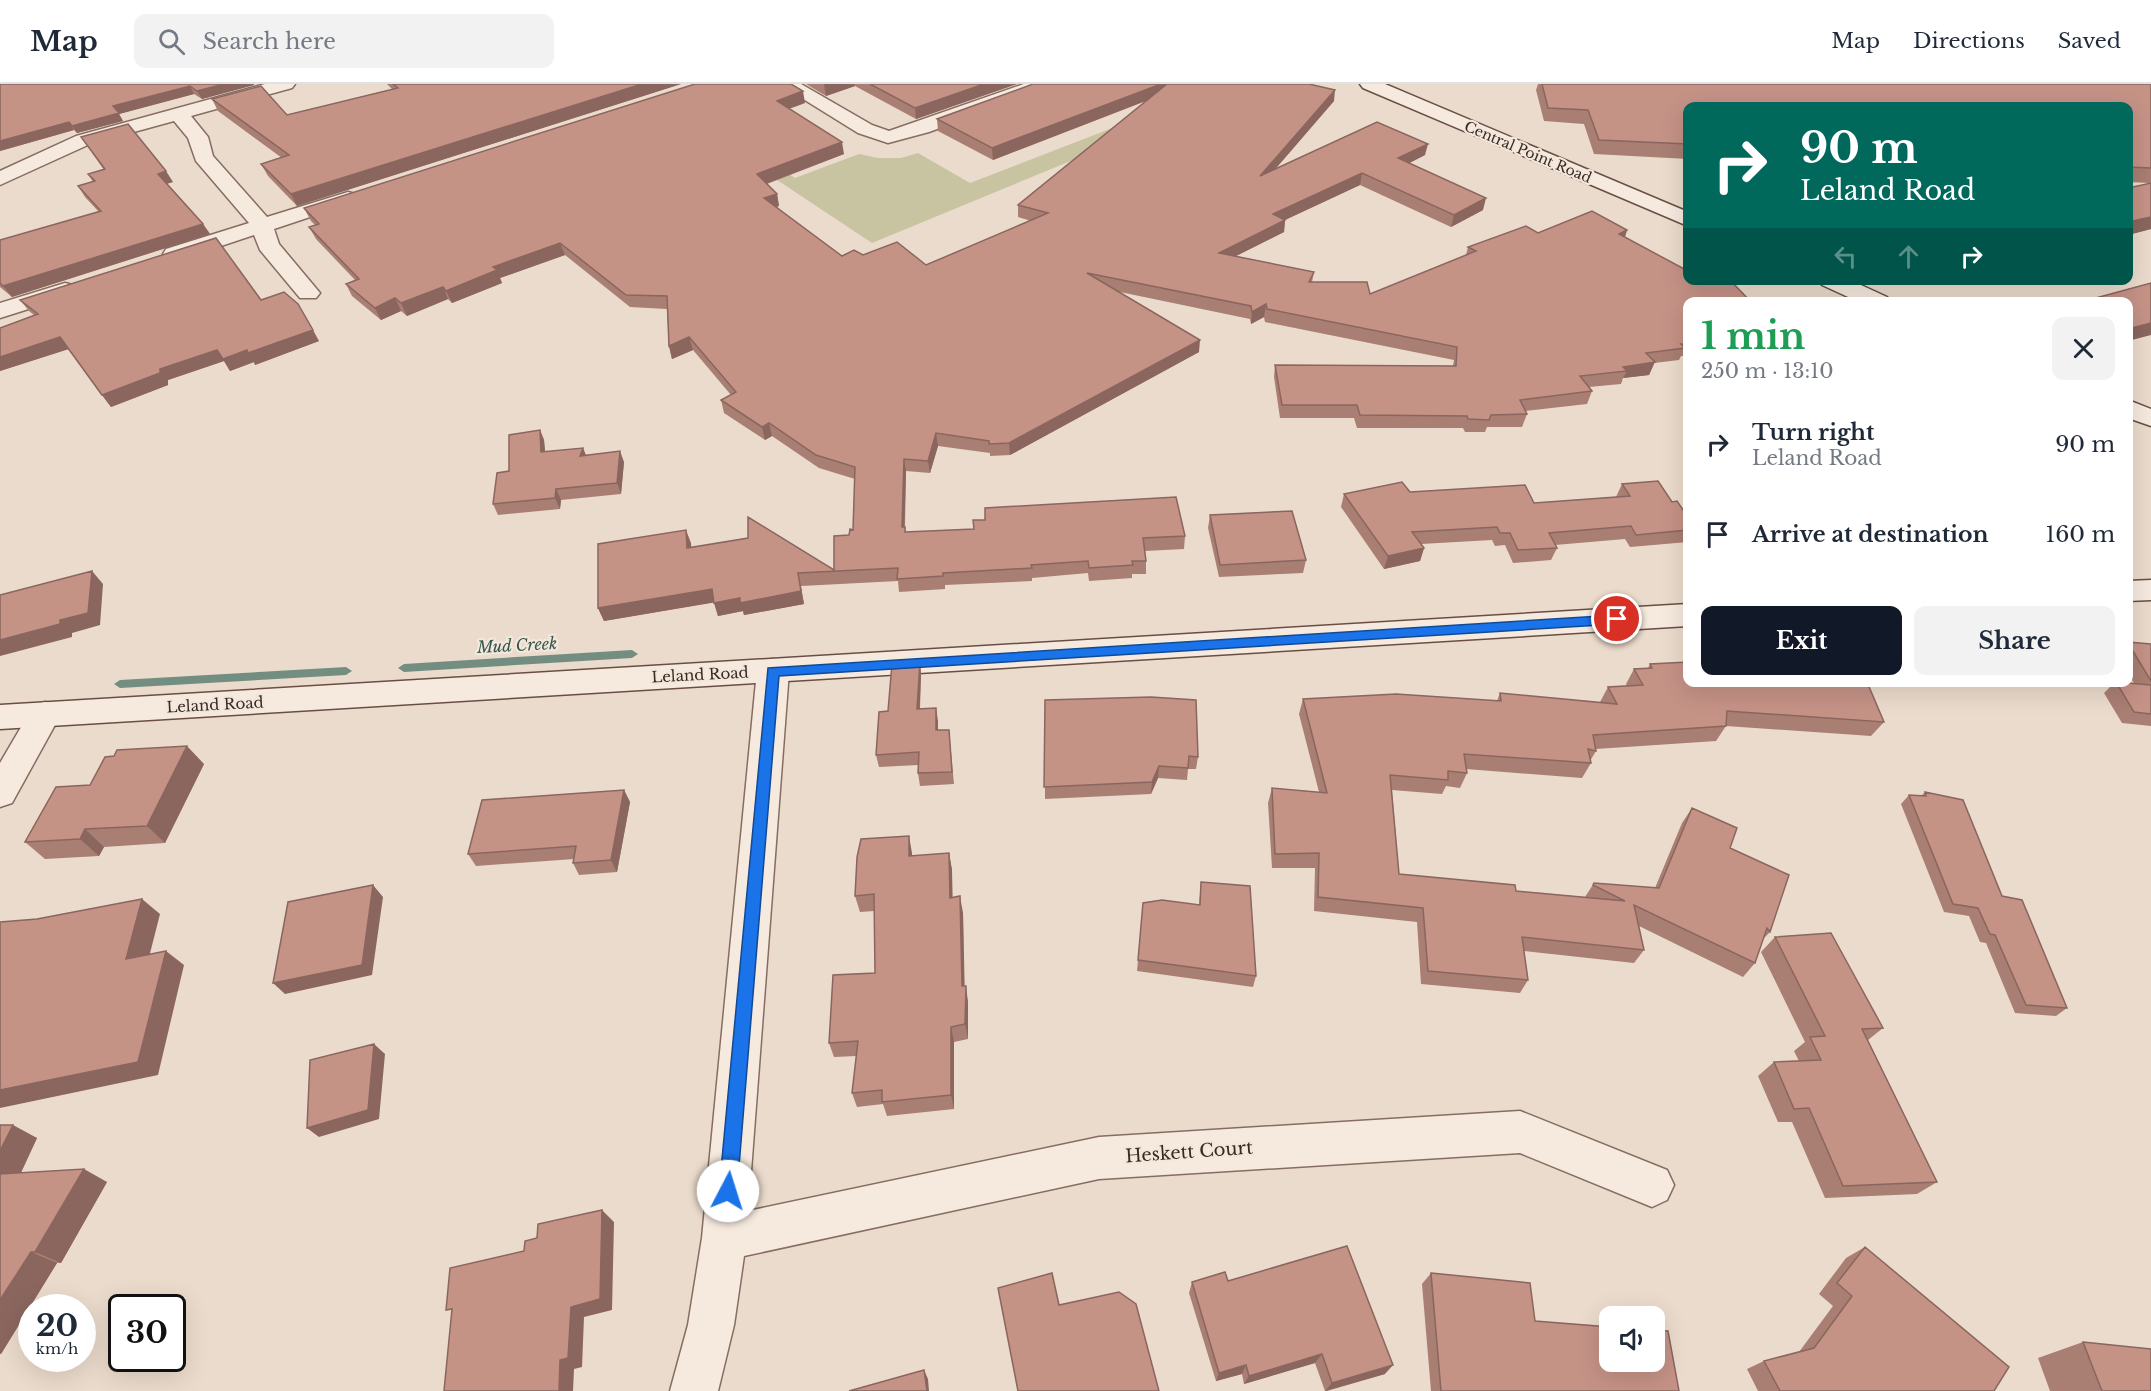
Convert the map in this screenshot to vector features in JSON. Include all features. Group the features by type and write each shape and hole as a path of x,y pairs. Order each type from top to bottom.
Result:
{"street":[{"path":"0,179 83,140 286,84"},
{"path":"788,84 865,129 888,137 922,128 1041,84"},
{"name":"Central Point Road","path":"1369,84 1683,218"},
{"path":"179,114 198,137 203,158 262,225 268,245 308,293"},
{"path":"160,259 365,193"},
{"path":"0,311 80,285"},
{"path":"1841,285 1869,297"},
{"path":"2133,410 2151,418"},
{"path":"2133,591 2151,590"},
{"name":"Leland Road","path":"0,717 1683,615"},
{"path":"694,1391 711,1324 724,1238 773,671"},
{"path":"0,793 45,714"},
{"name":"Heskett Court","path":"724,1238 1099,1158 1520,1132 1652,1185"}],"shaded area":[{"path":"1226,84 1257,84 872,243 729,148 743,143 795,178 859,154 878,158 901,158 918,153 970,183"}],"building":[{"path":"0,84 224,84 197,91 190,86 113,106 119,113 72,126 69,122 0,141"},
{"path":"393,84 642,84 291,194 261,164 289,155 212,99 261,86 287,115 398,88"},
{"path":"695,84 791,84 803,91 777,101 842,142 757,174 777,194 764,198 842,256 854,250 863,255 897,242 926,265 1048,213 1018,205 1167,84 1309,84 1335,90 1260,176 1377,122 1428,144 1398,158 1486,198 1454,215 1362,173 1273,214 1285,220 1219,253 1314,272 1309,282 1367,282 1370,294 1476,251 1468,247 1526,226 1538,233 1592,211 1627,230 1619,234 1683,268 1683,285 1735,285 1746,297 1683,297 1683,344 1681,344 1683,348 1646,353 1655,362 1623,367 1627,371 1580,376 1592,391 1520,400 1527,414 1491,415 1489,420 1468,419 1467,416 1360,415 1357,405 1282,405 1275,365 1456,366 1457,347 1267,309 1266,304 1252,312 1251,306 1087,273 1200,340 1009,443 989,444 989,441 936,433 928,461 904,459 902,527 905,527 905,532 974,529 973,520 985,520 985,508 1176,497 1185,536 1143,538 1146,561 1132,561 1133,565 1089,568 1088,561 897,579 898,568 798,573 801,591 740,603 740,598 714,603 712,589 598,608 598,544 686,530 687,548 748,538 748,517 834,570 834,536 849,535 850,529 853,530 855,467 816,455 769,423 762,427 721,400 736,392 689,337 669,346 667,296 626,295 560,243 493,267 497,270 446,291 443,287 401,303 395,298 375,308 346,284 359,279 309,227 319,224 304,208"},
{"path":"870,84 984,84 915,108"},
{"path":"1033,84 1161,84 992,148 937,119"},
{"path":"1542,84 2151,84 2151,168 2133,167 2133,102 1683,102 1683,144 1599,140 1588,110 1548,108"},
{"path":"128,124 166,171 158,174 203,224 3,286 0,283 0,240 101,211 78,186 95,181 88,174 105,169 81,137"},
{"path":"2151,183 2151,217 2133,221 2133,187"},
{"path":"216,238 261,300 284,292 298,304 313,330 248,353 247,350 223,359 217,350 160,369 160,373 102,395 60,337 0,357 0,328 38,314 20,300"},
{"path":"2151,283 2151,323 2133,328 2133,297 2099,297"},
{"path":"540,430 541,452 583,448 580,456 620,451 617,483 556,489 555,498 493,504 497,473 509,471 509,435"},
{"path":"1658,481 1672,502 1677,501 1683,510 1683,530 1636,535 1631,526 1549,533 1557,548 1518,550 1510,533 1500,533 1497,527 1412,532 1424,548 1388,556 1344,494 1402,482 1410,492 1525,485 1534,503 1630,496 1622,484"},
{"path":"1292,511 1306,560 1220,565 1210,515"},
{"path":"92,571 88,613 60,620 60,624 0,640 0,595"},
{"path":"2133,642 2151,644 2151,681 2133,651"},
{"path":"920,662 917,709 936,708 936,730 949,730 952,772 918,773 919,752 876,755 879,712 888,711 892,664"},
{"path":"1683,662 1683,687 1869,687 1884,722 1727,711 1726,726 1593,735 1596,751 1588,749 1591,763 1464,754 1467,773 1448,771 1448,780 1390,775 1399,874 1515,885 1516,891 1625,901 1593,885 1594,883 1659,888 1692,808 1737,828 1730,848 1789,875 1770,932 1767,928 1755,963 1634,905 1644,950 1522,937 1528,980 1428,971 1423,908 1318,897 1319,853 1275,854 1272,788 1327,793 1303,699 1396,694 1501,701 1500,693 1617,704 1608,687 1643,685 1634,669 1652,668 1650,664"},
{"path":"2133,683 2151,685 2151,714 2134,712 2119,687 2133,687"},
{"path":"1151,697 1196,700 1198,757 1189,756 1188,768 1159,766 1152,782 1044,787 1045,700"},
{"path":"187,746 147,826 85,829 80,839 25,842 56,787 90,785 105,757 114,756 117,750"},
{"path":"624,790 611,860 573,863 576,846 468,854 482,800"},
{"path":"1925,792 1963,800 2002,896 2022,900 2067,1008 2026,1005 1995,935 1990,934 1978,908 1953,904 1909,795 1926,796"},
{"path":"909,836 909,856 949,853 950,898 960,896 962,986 966,986 965,1024 951,1027 951,1095 882,1102 882,1090 852,1093 858,1041 829,1043 833,975 875,973 874,894 855,896 857,857 861,839"},
{"path":"1201,882 1250,886 1256,976 1138,960 1143,903 1162,900 1200,905"},
{"path":"373,885 362,965 273,983 288,902"},
{"path":"142,899 126,959 166,951 138,1062 0,1090 0,922 37,919"},
{"path":"1831,933 1883,1028 1862,1029 1937,1182 1843,1186 1809,1108 1794,1109 1774,1062 1821,1060 1810,1037 1825,1036 1775,937"},
{"path":"374,1044 368,1110 307,1128 310,1060"},
{"path":"0,1125 13,1125 0,1151"},
{"path":"84,1169 35,1252 31,1252 0,1300 0,1174"},
{"path":"602,1210 600,1299 571,1307 568,1358 560,1360 559,1391 444,1391 452,1309 446,1310 450,1268 524,1251 525,1241 537,1238 538,1224"},
{"path":"1347,1246 1393,1365 1332,1383 1322,1354 1249,1376 1246,1365 1219,1373 1192,1282 1225,1272 1228,1281"},
{"path":"1865,1247 2009,1367 1994,1391 1780,1391 1764,1361 1814,1348 1852,1296 1837,1283"},
{"path":"1052,1273 1059,1305 1119,1292 1136,1304 1159,1391 1018,1391 998,1288"},
{"path":"1431,1273 1530,1283 1535,1321 1599,1326 1599,1372 1665,1372 1665,1331 1668,1331 1679,1391 1441,1391"},
{"path":"2083,1342 2151,1349 2151,1391 2102,1391"},
{"path":"924,1370 927,1391 849,1391"}],"waterway":[{"name":"Mud Creek","path":"404,668 632,654"},
{"name":"Mud Creek","path":"120,684 346,671"}],"route":[{"path":"728,1191 773,671 1617,619"}]}
